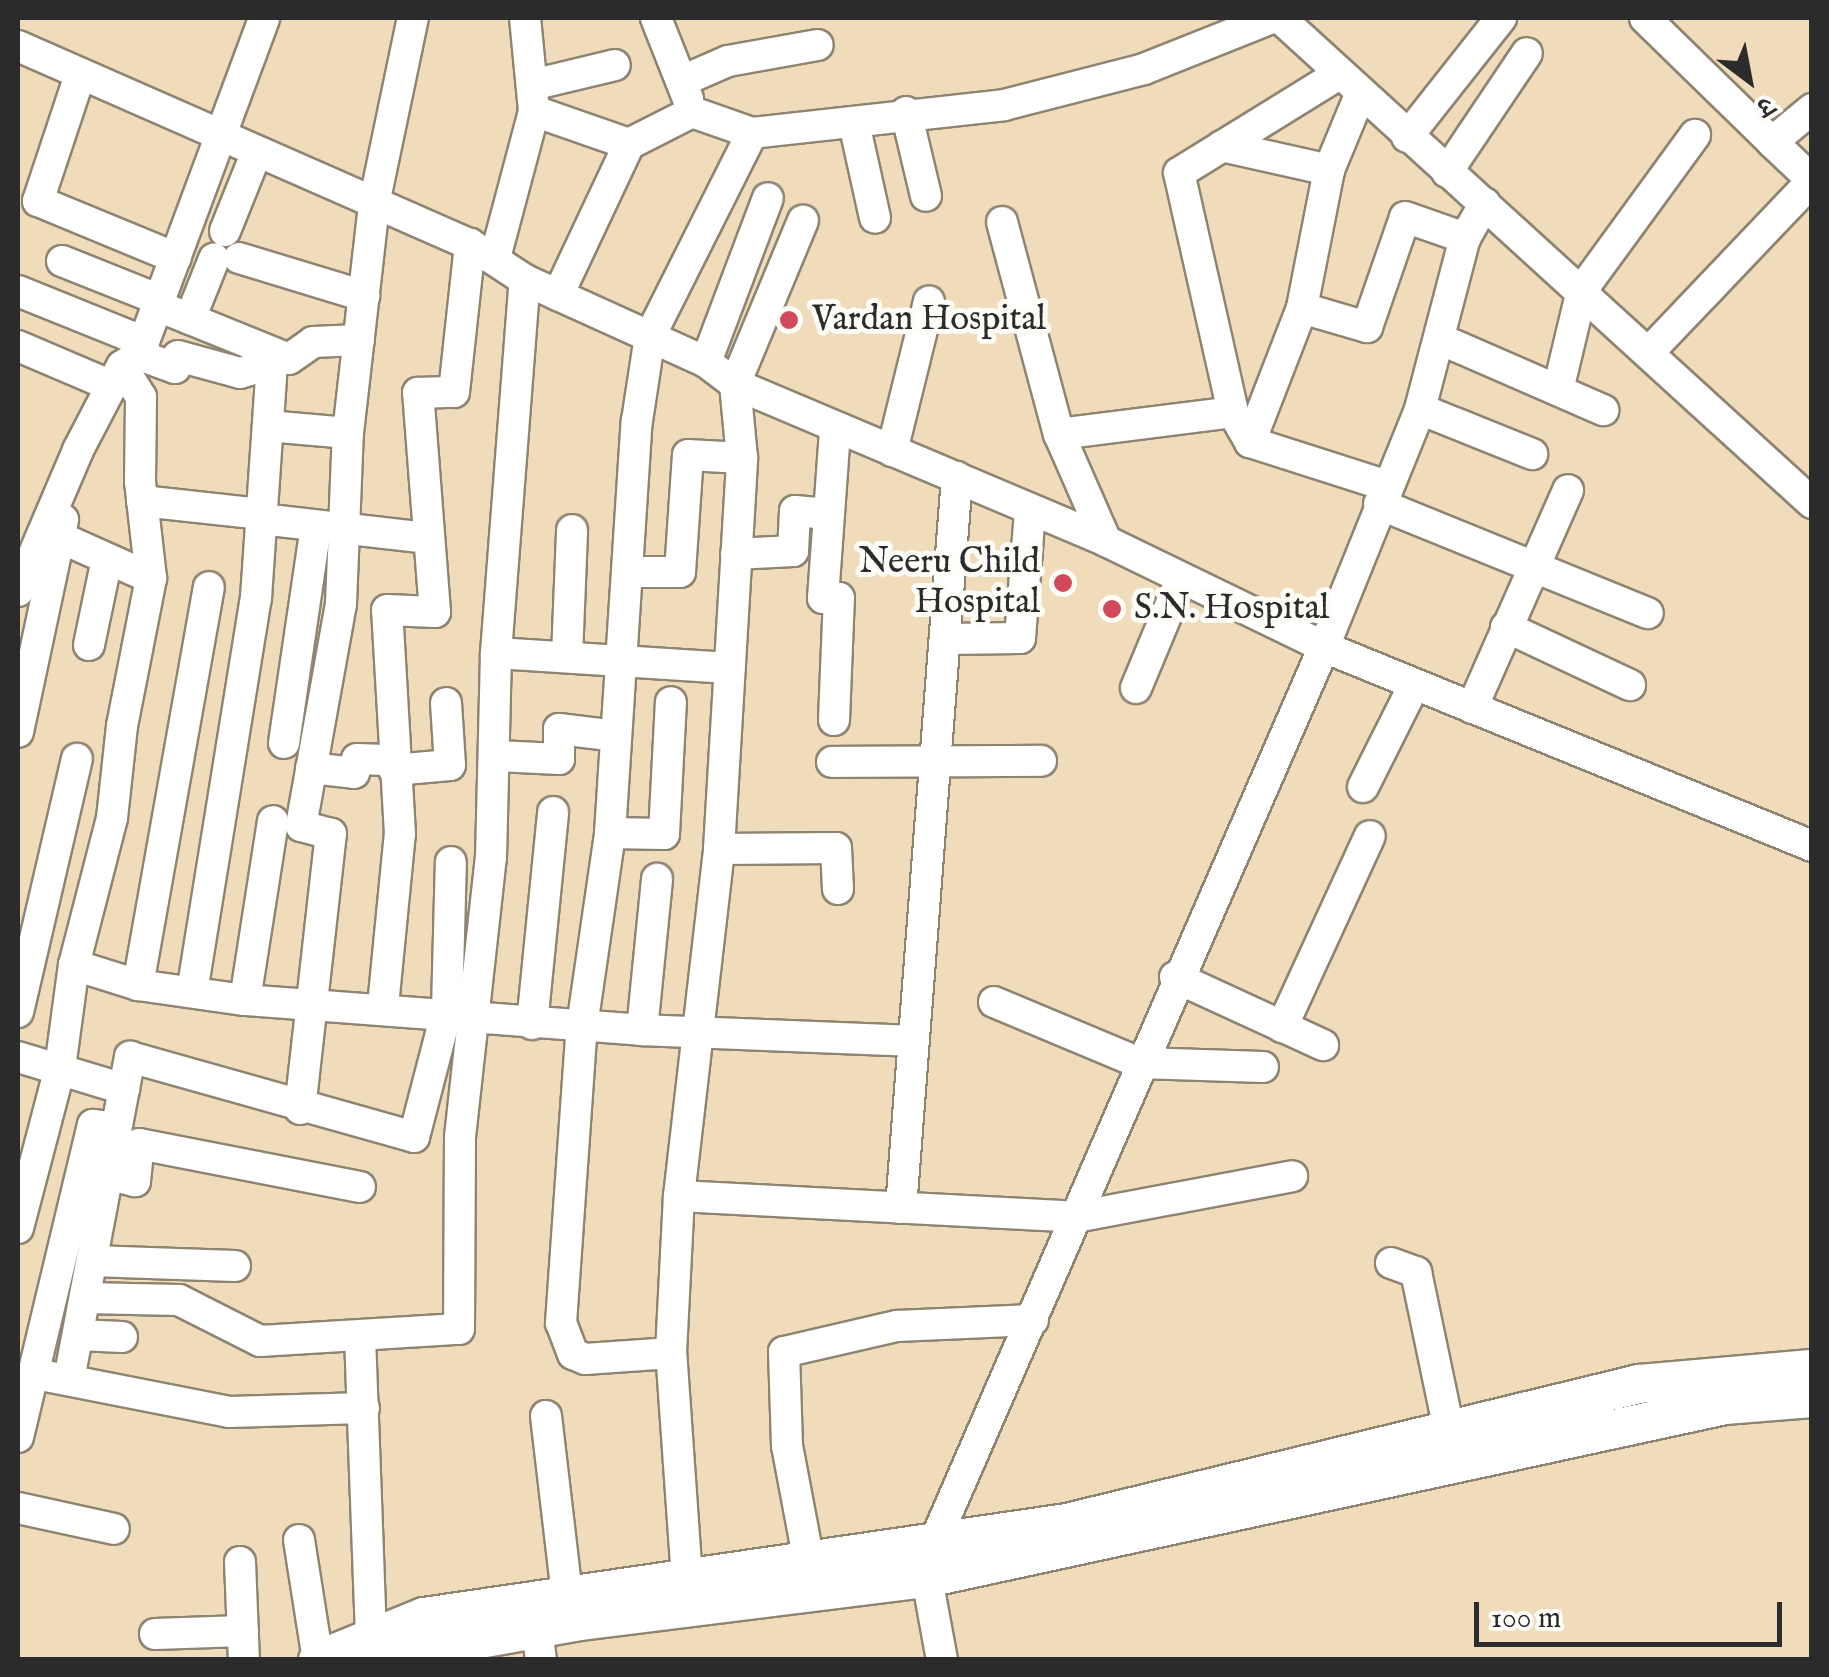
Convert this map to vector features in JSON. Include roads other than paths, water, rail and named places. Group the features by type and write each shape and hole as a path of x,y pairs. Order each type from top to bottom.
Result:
{"main road":[{"path":"318,1660 371,1647 424,1618 809,1562 930,1561 1068,1523 1638,1384 1812,1370"},
{"path":"371,1647 454,1650 520,1646 930,1561 1726,1405 1812,1398"}],"street":[{"path":"18,591 78,450 159,303 264,18"},
{"path":"284,743 305,601 330,529 348,433 374,204 413,18"},
{"path":"256,598 435,612 418,393 454,392 483,251 533,98 525,18"},
{"path":"656,18 692,112"},
{"path":"558,294 629,144 692,112 752,133 854,123 906,112 1004,105 1144,69 1272,18"},
{"path":"1280,18 1319,29 1350,85 1650,351 1812,503"},
{"path":"1406,137 1501,18"},
{"path":"1644,18 1812,180 1650,351"},
{"path":"18,46 221,140 483,251 525,280 706,362 735,384 1106,541 1324,648 1812,846"},
{"path":"682,82 728,61 818,46"},
{"path":"1447,172 1528,53"},
{"path":"533,98 615,65"},
{"path":"80,75 38,202 176,258"},
{"path":"1350,85 1222,146 1179,173 1234,412 1250,442 1382,495 1537,568 1648,612"},
{"path":"1250,442 1302,308 1328,170 1350,85"},
{"path":"533,98 629,144"},
{"path":"1772,142 1812,109"},
{"path":"906,112 926,196"},
{"path":"854,123 875,218"},
{"path":"672,1353 585,1360 574,1354 561,1324 582,1026 610,833 627,572 650,336 752,133"},
{"path":"1558,390 1582,290 1694,135"},
{"path":"1222,146 1328,170"},
{"path":"225,230 256,154"},
{"path":"706,362 768,198"},
{"path":"942,1660 930,1561 1175,978 1324,648 1420,408 1442,340 1465,238 1485,203"},
{"path":"1302,308 1367,327 1404,217 1465,238"},
{"path":"686,1579 672,1353 679,1196 720,849 742,458 735,384 803,221"},
{"path":"1002,222 1059,434 1106,541"},
{"path":"190,319 226,259 364,296"},
{"path":"62,260 190,319 290,359 314,342 359,340"},
{"path":"71,1369 130,1057 300,1109 414,1137 459,1011 491,858 497,756 496,653 525,280"},
{"path":"18,291 129,362 141,397 142,501 150,578 112,818 74,965 60,1068 18,1228"},
{"path":"892,452 929,301"},
{"path":"1442,340 1602,410"},
{"path":"18,346 176,368 178,356 240,372 272,363 256,598 192,991"},
{"path":"1420,408 1532,454"},
{"path":"1059,434 1234,412"},
{"path":"268,426 348,433"},
{"path":"834,720 839,598 823,598 835,429"},
{"path":"18,732 78,450"},
{"path":"627,572 680,572 688,455 742,458"},
{"path":"901,1208 957,477"},
{"path":"1472,708 1537,568 1568,490"},
{"path":"142,501 330,529 429,538"},
{"path":"946,639 1020,638 1030,510"},
{"path":"736,554 793,551 794,511 829,514"},
{"path":"300,1109 331,834 301,826 341,604 330,529"},
{"path":"567,657 572,530"},
{"path":"59,537 150,578"},
{"path":"89,646 108,559"},
{"path":"1136,688 1181,580"},
{"path":"138,985 209,588"},
{"path":"384,1006 398,863 387,610"},
{"path":"1506,628 1630,685"},
{"path":"496,653 730,668"},
{"path":"1363,788 1413,687"},
{"path":"610,833 664,834 671,702"},
{"path":"311,768 354,773 357,759 394,765 450,765 446,703"},
{"path":"497,756 559,758 559,729 616,736"},
{"path":"18,1012 77,759"},
{"path":"832,762 1042,762"},
{"path":"178,777 228,784"},
{"path":"532,1024 554,812"},
{"path":"245,1000 273,821"},
{"path":"1282,1027 1370,836"},
{"path":"720,849 836,848 838,889"},
{"path":"85,1298 179,1300 260,1341 459,1329 459,1011 452,856 491,858"},
{"path":"398,863 452,862"},
{"path":"642,1030 658,879"},
{"path":"74,965 138,985 245,1000 459,1011 532,1024 912,1041"},
{"path":"1175,978 1323,1046"},
{"path":"994,1002 1140,1063 1263,1067"},
{"path":"18,1057 124,1089"},
{"path":"18,1437 93,1124 116,1128"},
{"path":"108,1174 135,1180 139,1144 360,1187"},
{"path":"679,1196 1076,1216 1292,1176"},
{"path":"92,1260 235,1266"},
{"path":"1391,1263 1416,1272 1449,1430"},
{"path":"809,1562 787,1446 784,1352 897,1326 1033,1320"},
{"path":"78,1335 122,1337"},
{"path":"360,1336 371,1647"},
{"path":"30,1381 229,1412 364,1408"},
{"path":"546,1416 567,1596"},
{"path":"18,1508 114,1529"},
{"path":"299,1540 318,1660"},
{"path":"155,1634 243,1645 240,1562"}],"place":[{"name":"Vardan Hospital","path":"789,320"},
{"name":"Neeru Child Hospital","path":"1063,583"},
{"name":"S.N. Hospital","path":"1112,609"}]}
